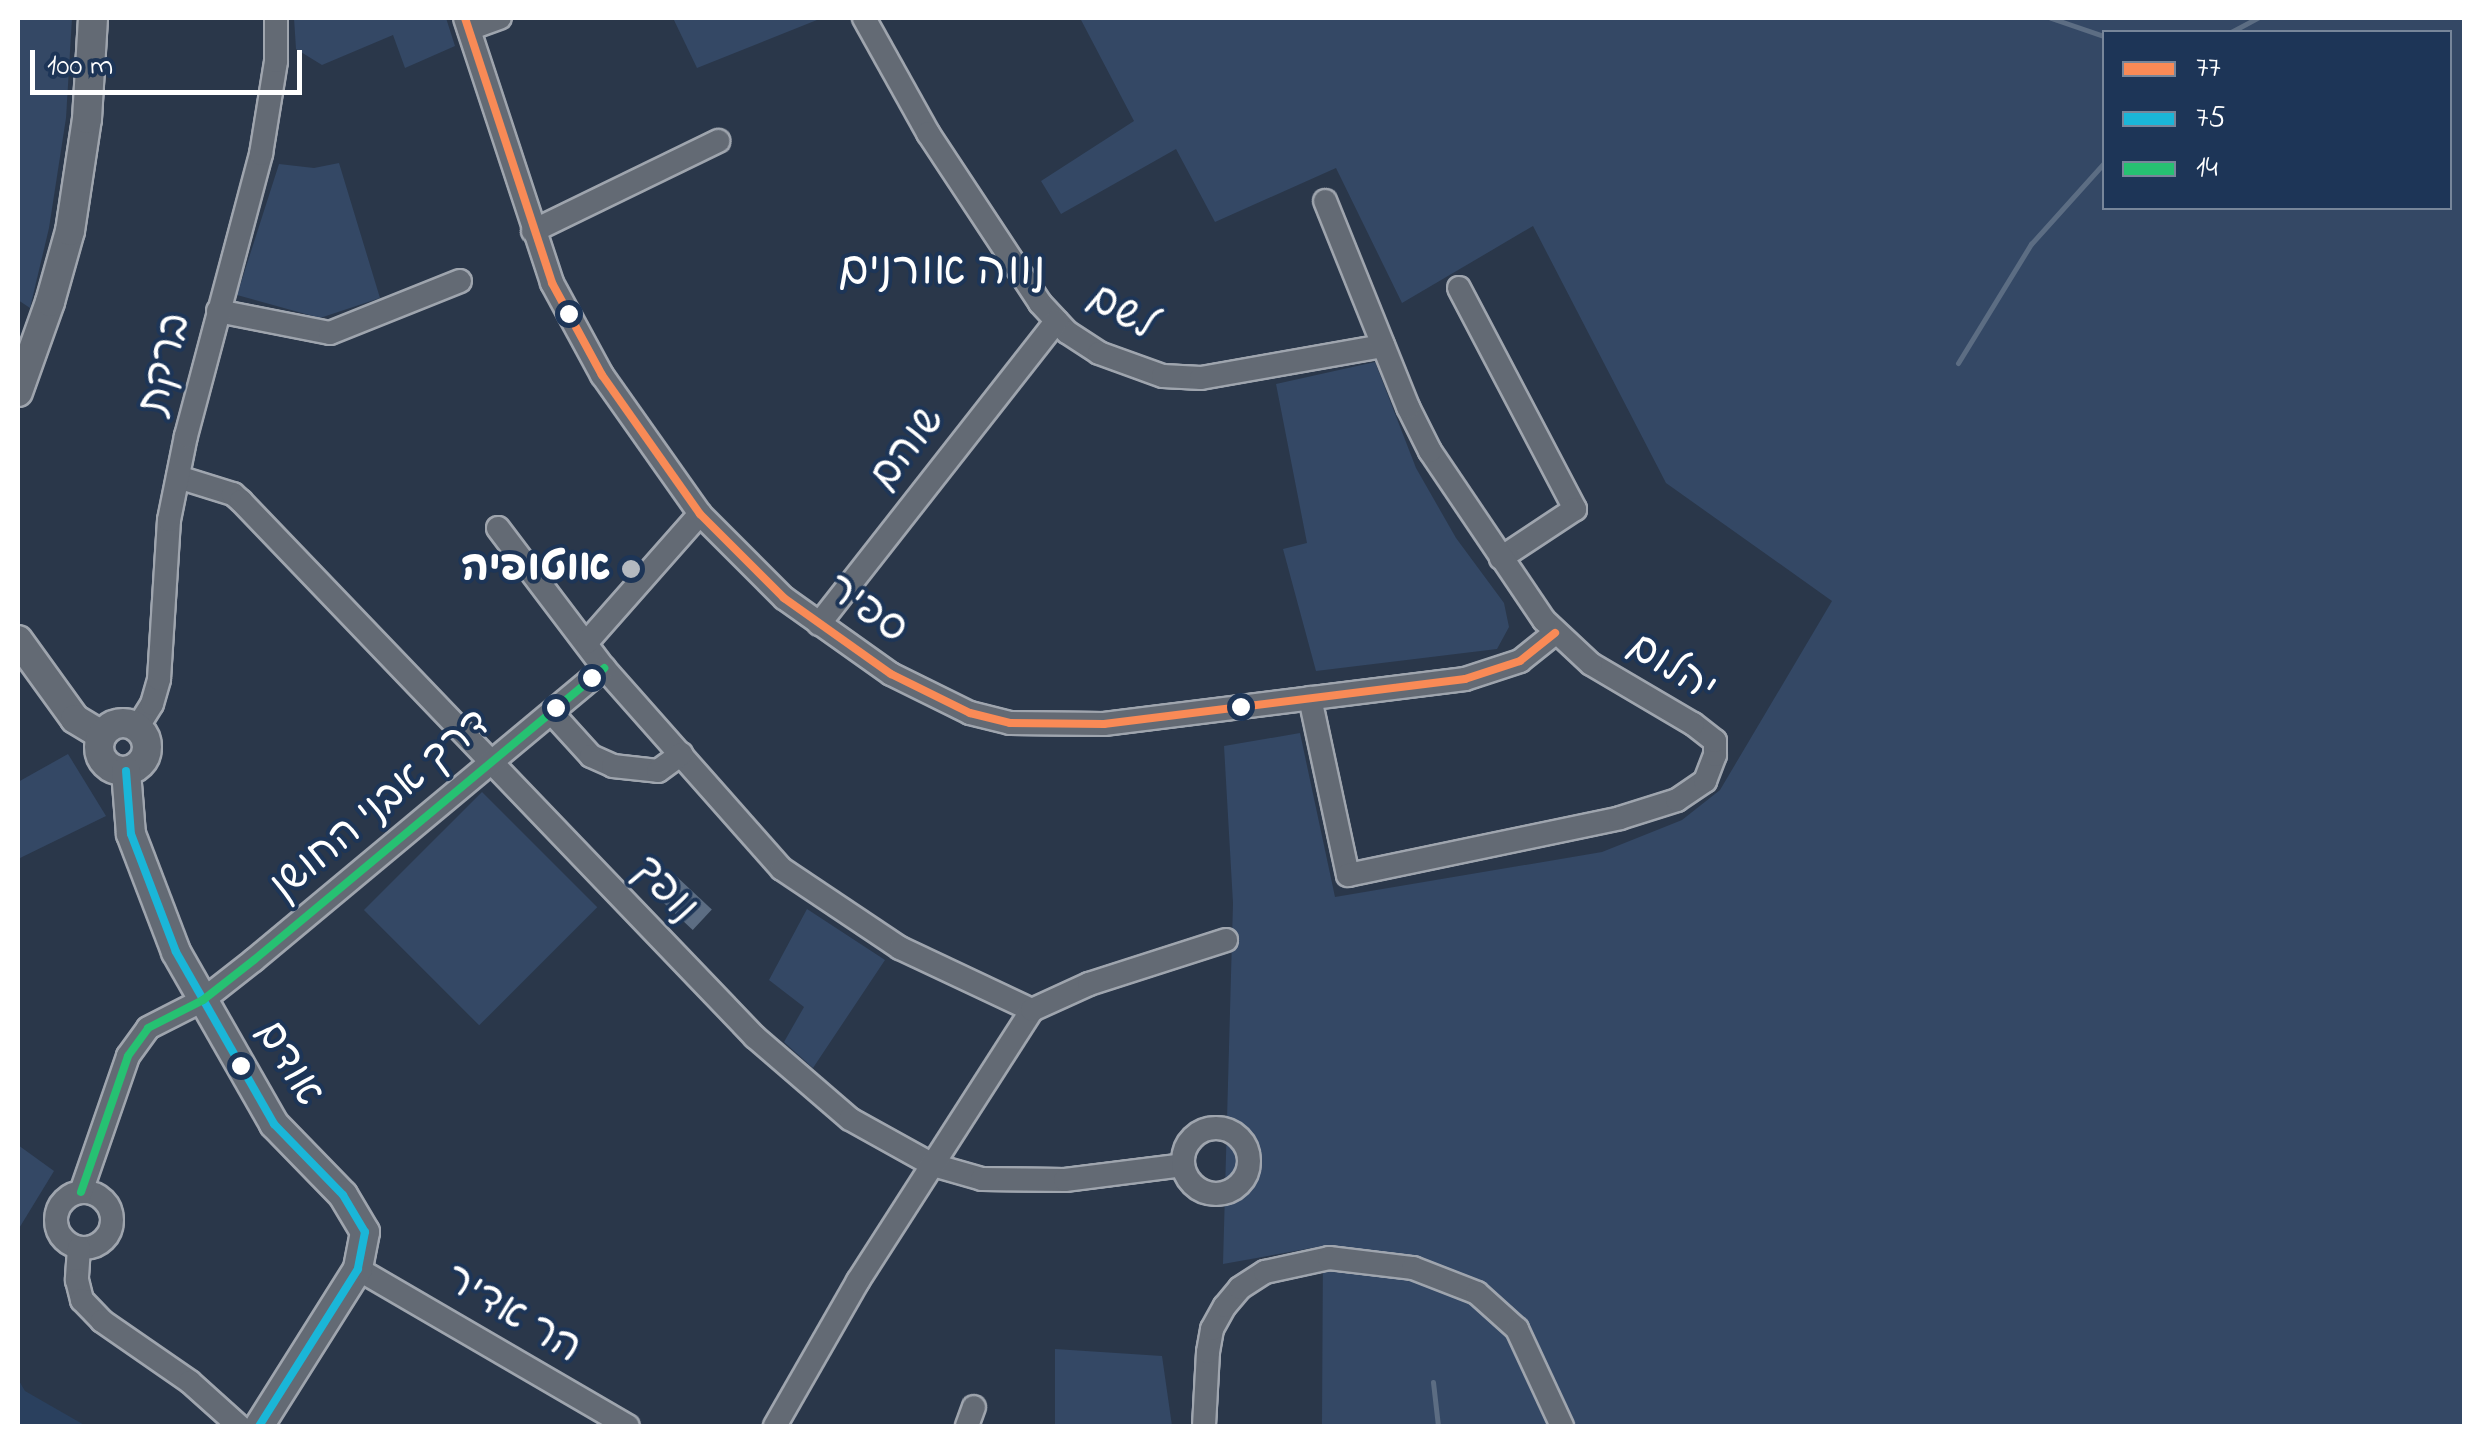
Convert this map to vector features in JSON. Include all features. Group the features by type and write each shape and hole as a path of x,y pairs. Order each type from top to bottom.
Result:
{"street":[{"path":"18,392 70,232 87,118 93,18"},
{"name":"ברקת","path":"138,728 152,704 159,679 170,520 218,311 261,154 276,61 276,18"},
{"path":"467,24 500,18"},
{"name":"לשם","path":"864,18 928,132 1040,304 1099,354 1163,376 1200,378 1384,346"},
{"name":"ספיר","path":"467,24 552,283 602,376 700,514 784,598 932,697 1010,723 1104,724 1496,671 1520,661 1556,633"},
{"path":"533,231 718,141"},
{"name":"יהלום","path":"1310,698 1348,875 1620,818 1677,800 1706,781 1715,741 1591,664 1556,633 1501,558 1430,451 1325,202"},
{"path":"218,311 330,333 460,280"},
{"path":"1459,288 1575,509 1501,558"},
{"name":"שוהם","path":"819,624 1057,321"},
{"name":"נופך","path":"178,478 222,490 241,502 490,766 788,1068 850,1119 932,1165 982,1179 1022,1182 1183,1165"},
{"path":"588,642 700,514"},
{"path":"498,528 604,668 782,869 900,948 1032,1010"},
{"path":"18,640 75,718 102,735"},
{"name":"דרך אבני החושן","path":"80,1192 136,1042 158,1021 203,1000 604,668"},
{"path":"552,712 591,756 613,766 658,772 681,754"},
{"path":"114,725 138,728 146,750 140,764 126,771 105,763 99,750 102,735 114,725"},
{"name":"אודם","path":"126,771 131,834 153,901 203,1000 274,1124 357,1212 365,1232 358,1270"},
{"path":"775,1426 858,1281 1032,1010 1088,984 1226,940"},
{"path":"80,1192 100,1197 113,1218 103,1242 79,1248 62,1239 56,1215 66,1198 80,1192"},
{"path":"79,1248 77,1280 82,1300 102,1321 190,1382 239,1426"},
{"path":"1204,1426 1212,1330 1225,1306 1240,1288 1265,1272 1329,1258 1412,1268 1477,1294 1516,1329 1562,1426"},
{"path":"259,1426 358,1270"},
{"name":"הר אדיר","path":"358,1270 628,1426"}],"shaded area":[{"path":"18,18 72,18 66,118 49,228 30,308 18,300"},
{"path":"294,18 446,18 455,46 405,68 393,35 322,65 296,49"},
{"path":"673,18 822,18 697,68"},
{"path":"1080,18 2464,18 2464,1426 1322,1426 1323,1246 1223,1264 1233,903 1224,746 1300,733 1335,897 1602,852 1682,820 1720,790 1832,601 1666,483 1533,226 1402,303 1336,168 1215,222 1176,149 1061,214 1041,181 1134,121"},
{"path":"339,163 380,298 320,318 237,295 279,164 314,168"},
{"path":"1375,362 1416,468 1456,538 1504,603 1509,627 1497,649 1316,671 1283,549 1307,543 1276,384"},
{"path":"68,754 106,816 18,859 18,782"},
{"path":"482,792 597,907 479,1025 364,910"},
{"path":"676,876 712,909 693,930 657,896"},
{"path":"807,909 885,960 813,1068 784,1042 804,1007 769,980"},
{"path":"18,1145 54,1171 18,1230"},
{"path":"1055,1349 1162,1356 1172,1426 1055,1426"},
{"path":"18,1379 25,1391 86,1426 18,1426"}],"waterway":[{"path":"2051,18 2102,35"},
{"path":"2235,30 2257,18"},
{"path":"1958,363 2031,244 2102,165"},
{"path":"1433,1382 1438,1426"}],"transit line":[{"name":"77","path":"465,18 552,283 602,375 700,514 784,598 891,674 970,713 1010,723 1104,724 1465,679 1520,661 1555,633"},
{"name":"14","path":"81,1192 128,1056 148,1028 203,1000 254,960 604,668"},
{"name":"75","path":"126,771 131,834 176,952 274,1124 343,1195 365,1232 358,1269 259,1426"}],"place":[{"name":"אוטופיה","path":"631,569"}],"district":[{"name":"נווה אורנים","path":"942,273"}]}
